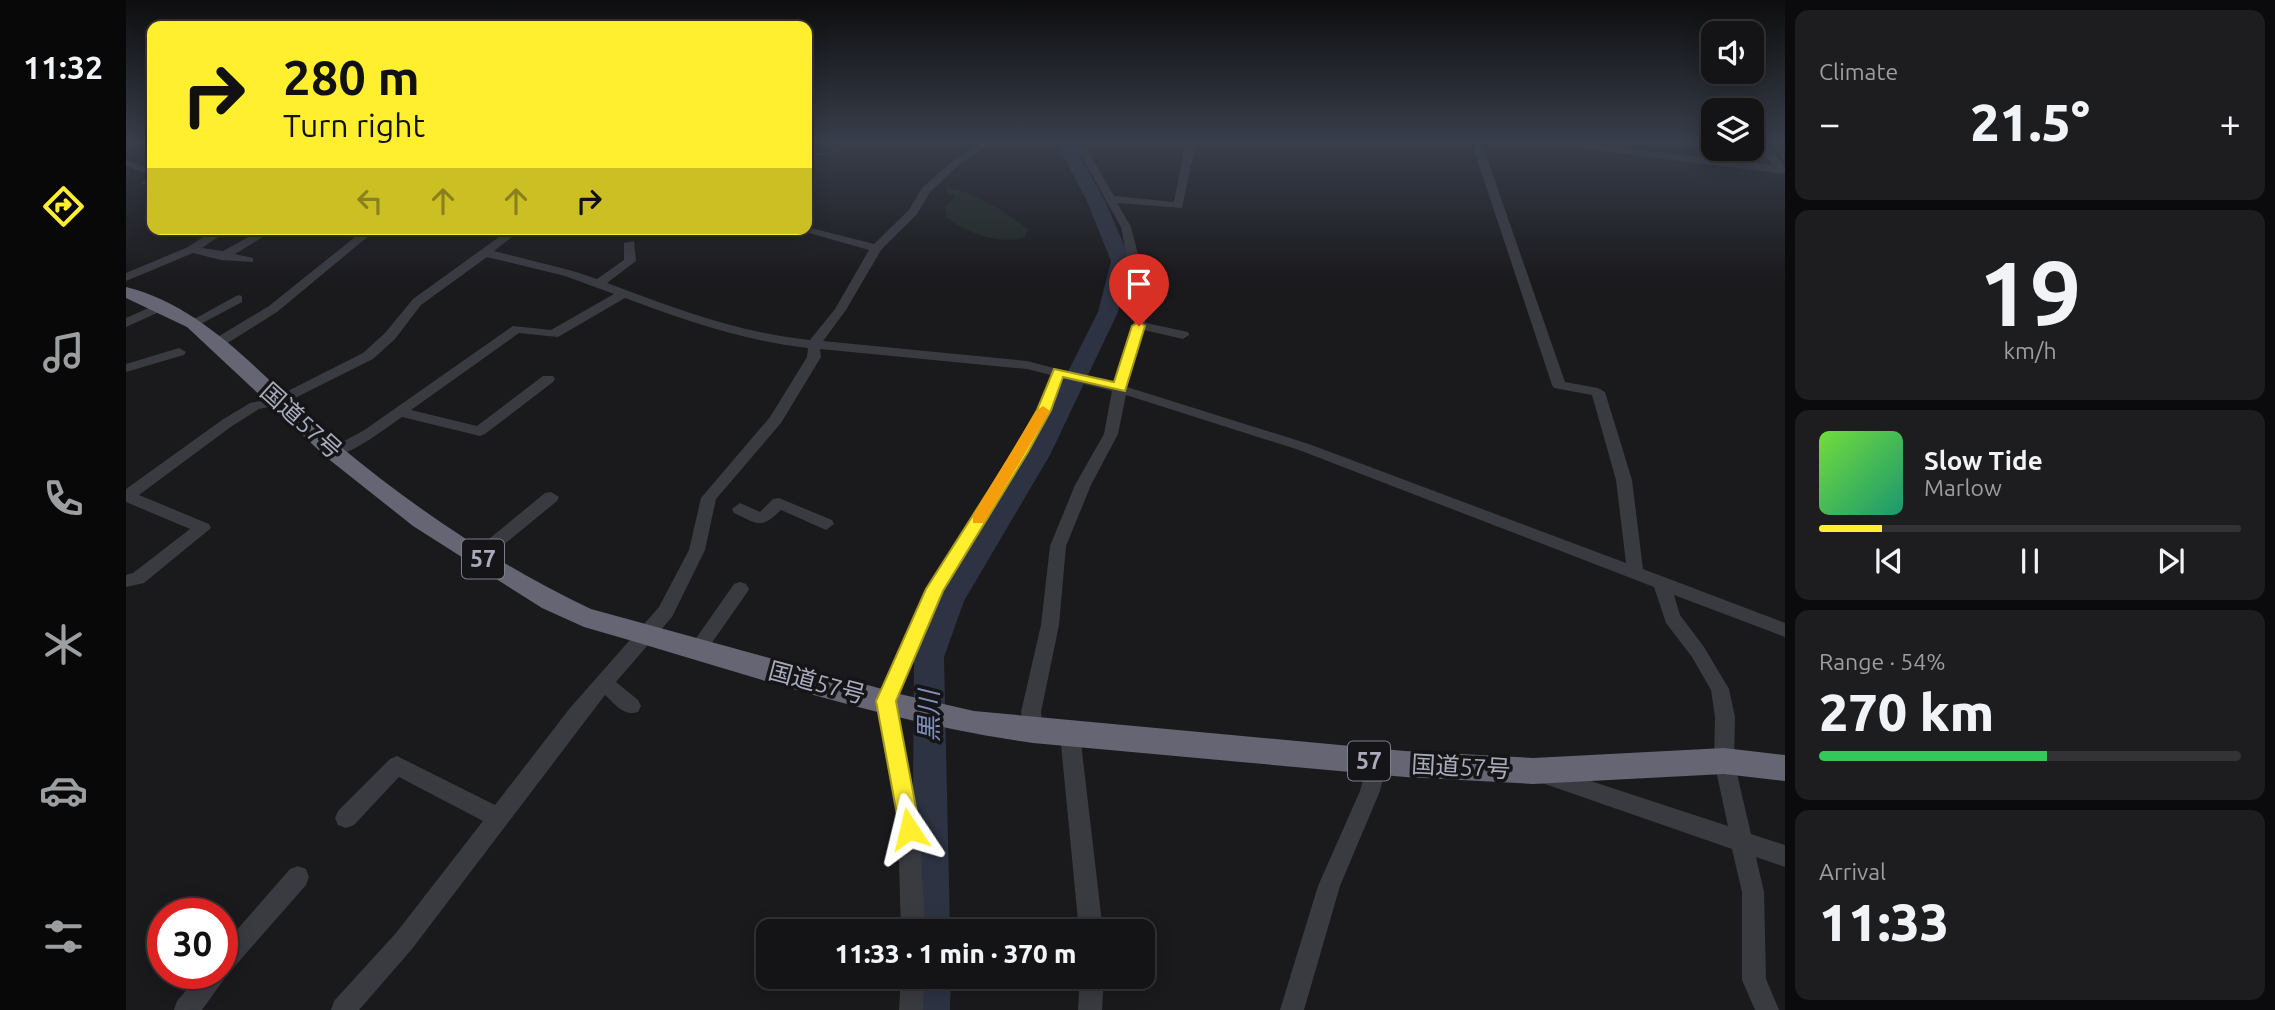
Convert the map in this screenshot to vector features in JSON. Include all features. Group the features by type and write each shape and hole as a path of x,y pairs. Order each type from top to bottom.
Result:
{"highway":[{"name":"国道57号","path":"127,289 193,323 334,452 410,513 575,613 644,635 954,719 1033,731 1377,761 1533,771 1724,761 1785,768"}],"street":[{"path":"343,1010 404,941 604,683 666,612 697,550 709,498 776,420 814,357 814,344 839,310 876,248 913,212 928,188"},
{"path":"1033,731 1031,712 1050,625 1058,546 1083,485 1111,434 1120,388 1140,321 1129,297 1133,258 1126,227 1104,188"},
{"path":"1110,199 1178,206 1182,188"},
{"path":"1492,188 1559,385 1598,392 1624,480 1635,570"},
{"path":"812,232 876,248"},
{"path":"127,289 214,235"},
{"path":"221,257 260,235"},
{"path":"216,344 273,309 365,235"},
{"path":"129,501 255,406 278,401 368,356 390,336 417,302 509,235"},
{"path":"598,284 630,261 630,243"},
{"path":"192,249 221,257 249,260"},
{"path":"486,253 569,273 623,294 770,340 990,360 1059,372 1120,388 1244,426 1635,570 1785,630"},
{"path":"334,452 401,412 517,329 554,334 623,294"},
{"path":"193,323 238,299"},
{"path":"126,323 162,306"},
{"path":"1139,326 1177,331"},
{"path":"126,368 179,352"},
{"path":"913,919 909,829 895,704 935,589 1044,410 1059,372"},
{"path":"401,412 480,431 548,379"},
{"path":"479,556 551,497"},
{"path":"128,583 204,528 129,501"},
{"path":"740,509 762,519 779,503 826,524"},
{"path":"1661,581 1672,618 1699,652 1720,689 1724,717 1724,761 1740,841 1746,853 1752,892 1754,980 1767,1010"},
{"path":"698,649 740,589"},
{"path":"604,683 631,706"},
{"path":"1070,734 1090,919"},
{"path":"1292,1010 1329,886 1370,791 1377,761"},
{"path":"346,818 397,765 498,818"},
{"path":"1533,771 1785,856"},
{"path":"238,946 298,877"},
{"path":"186,1010 203,989"},
{"path":"911,1010 912,989"},
{"path":"1090,1010 1091,989"}],"shaded area":[{"path":"948,188 979,198 1028,229 1025,237 995,239 972,232 953,222 946,216 945,206 956,196 945,192"}],"waterway":[{"name":"黒川","path":"931,919 929,657 950,599 1038,455 1108,312 1121,261 1089,188"},
{"name":"黒川","path":"929,1010 930,989"}],"slow traffic":[{"path":"978,519 1043,411"}],"route":[{"path":"909,829 886,701 935,589 1020,452 1044,410 1059,372 1120,388 1139,326"}]}
